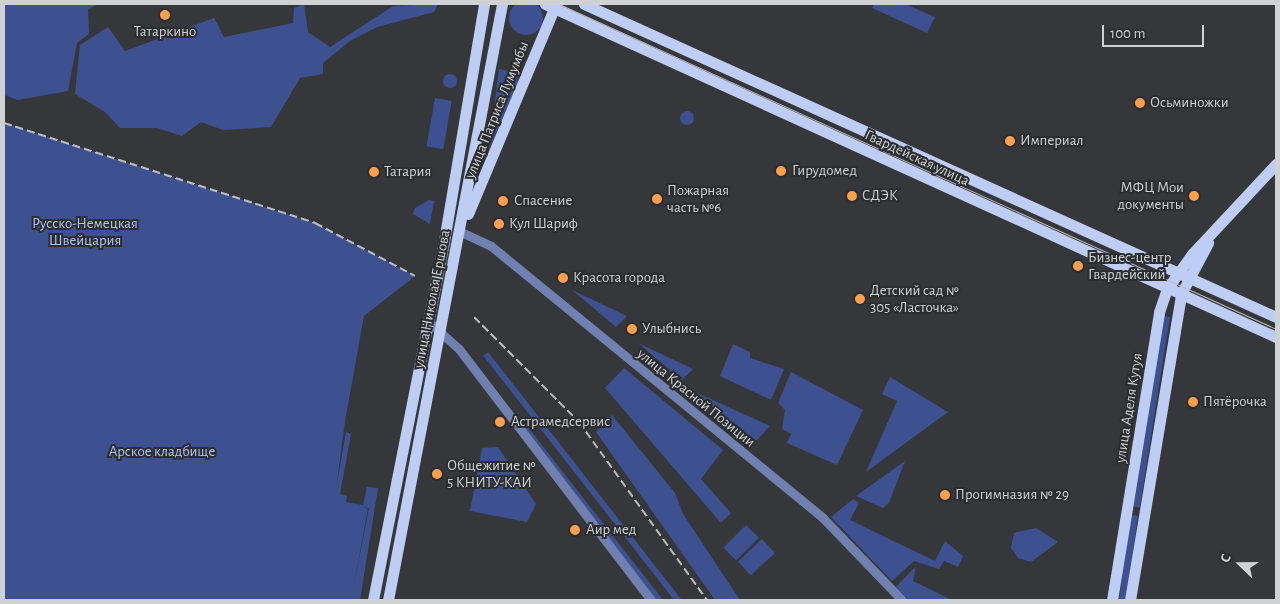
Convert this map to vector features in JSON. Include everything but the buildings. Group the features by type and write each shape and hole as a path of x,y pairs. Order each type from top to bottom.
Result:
{"main road":[{"name":"улица Николая Ершова","path":"373,600 429,322 484,4"},
{"name":"улица Николая Ершова","path":"388,600 462,229 502,4"},
{"name":"Гвардейская улица","path":"584,4 1276,317"},
{"name":"улица Патриса Лумумбы","path":"462,229 552,5"},
{"name":"Гвардейская улица","path":"552,5 1167,289 1276,337"},
{"name":"улица Аделя Кутуя","path":"1112,600 1159,312 1167,289 1176,272 1276,164"},
{"name":"улица Аделя Кутуя","path":"1130,600 1143,512 1181,294 1210,237"},
{"path":"1128,510 1143,512"}],"street":[{"name":"улица Красной Позиции","path":"462,229 491,246 823,518 902,600"},
{"path":"429,322 441,331 651,600"}],"green space":[{"path":"526,1 538,6 543,18 538,30 526,35 514,30 509,18 514,6"},
{"path":"4,4 99,4 88,9 89,34 77,43 68,91 18,100 4,95"},
{"path":"304,4 308,32 330,47 393,6 438,4 434,12 377,27 350,41 323,63 323,74 300,78 271,127 223,130 201,122 182,136 157,128 120,128 105,112 75,94 80,45 108,27 125,51 214,18 224,37 293,23 294,8"},
{"path":"874,4 905,4 935,17 927,33 872,8"},
{"path":"499,69 517,73 518,83 489,149"},
{"path":"447,74 453,74 457,81 453,88 447,88 443,84 443,78"},
{"path":"435,98 452,101 443,149 426,146"},
{"path":"684,111 690,111 694,118 690,125 684,125 680,121 680,115"},
{"name":"Арское кладбище","path":"4,123 315,223 415,276 364,316 345,421 336,489 346,432 351,434 340,494 347,496 346,502 363,505 367,487 378,488 360,600 351,600 4,600","holes":["363,507 369,508 351,600 368,509"]},
{"path":"429,200 434,201 430,224 413,214 415,208"},
{"path":"572,290 627,316 616,327"},
{"path":"1164,316 1170,317 1140,508 1134,507"},
{"path":"638,343 693,369 682,380"},
{"path":"733,344 750,352 750,358 784,369 771,400 720,376"},
{"path":"488,352 681,599 674,600 483,356"},
{"path":"624,368 723,450 701,479 731,513 721,523 605,388"},
{"path":"791,372 863,410 837,465 787,443 791,434 782,429 785,410 778,403"},
{"path":"890,377 948,412 866,472 897,401 882,394"},
{"path":"693,391 770,426 755,442"},
{"path":"612,415 675,493 683,514 740,600 715,600 596,432"},
{"path":"527,426 662,599 657,600 523,429"},
{"path":"498,447 536,504 527,522 470,511 482,448"},
{"path":"905,461 889,503 883,508 856,496"},
{"path":"853,499 859,503 850,520 935,561 945,541 963,556 958,567 944,561 939,569 914,561 892,581 831,517"},
{"path":"1131,515 1138,516 1126,600 1119,600"},
{"path":"746,525 759,538 736,560 723,548"},
{"path":"1036,528 1058,542 1031,562 1018,558 1011,548 1014,533"},
{"path":"762,539 775,553 751,575 738,562"},
{"path":"916,566 913,581 952,600 909,600 896,587"}],"tram line":[{"path":"559,4 1276,329"}],"railway":[{"path":"4,123 315,223 415,276"},
{"path":"474,317 579,422 707,600"}],"place":[{"name":"Татаркино","path":"165,15"},
{"name":"Осьминожки","path":"1140,103"},
{"name":"Империал","path":"1010,141"},
{"name":"Гирудомед","path":"781,171"},
{"name":"Татария","path":"374,172"},
{"name":"СДЭК","path":"852,196"},
{"name":"МФЦ Мои документы","path":"1194,196"},
{"name":"Пожарная часть №6","path":"657,199"},
{"name":"Спасение","path":"503,201"},
{"name":"Кул Шариф","path":"499,224"},
{"name":"Бизнес-центр Гвардейский","path":"1078,266"},
{"name":"Красота города","path":"563,278"},
{"name":"Детский сад № 305 «Ласточка»","path":"860,299"},
{"name":"Улыбнись","path":"632,329"},
{"name":"Пятёрочка","path":"1193,402"},
{"name":"Астрамедсервис","path":"500,422"},
{"name":"Общежитие № 5 КНИТУ-КАИ","path":"437,474"},
{"name":"Прогимназия № 29","path":"945,495"},
{"name":"Аир мед","path":"575,530"}],"park label":[{"name":"Русско-Немецкая Швейцария","path":"85,232"}]}
